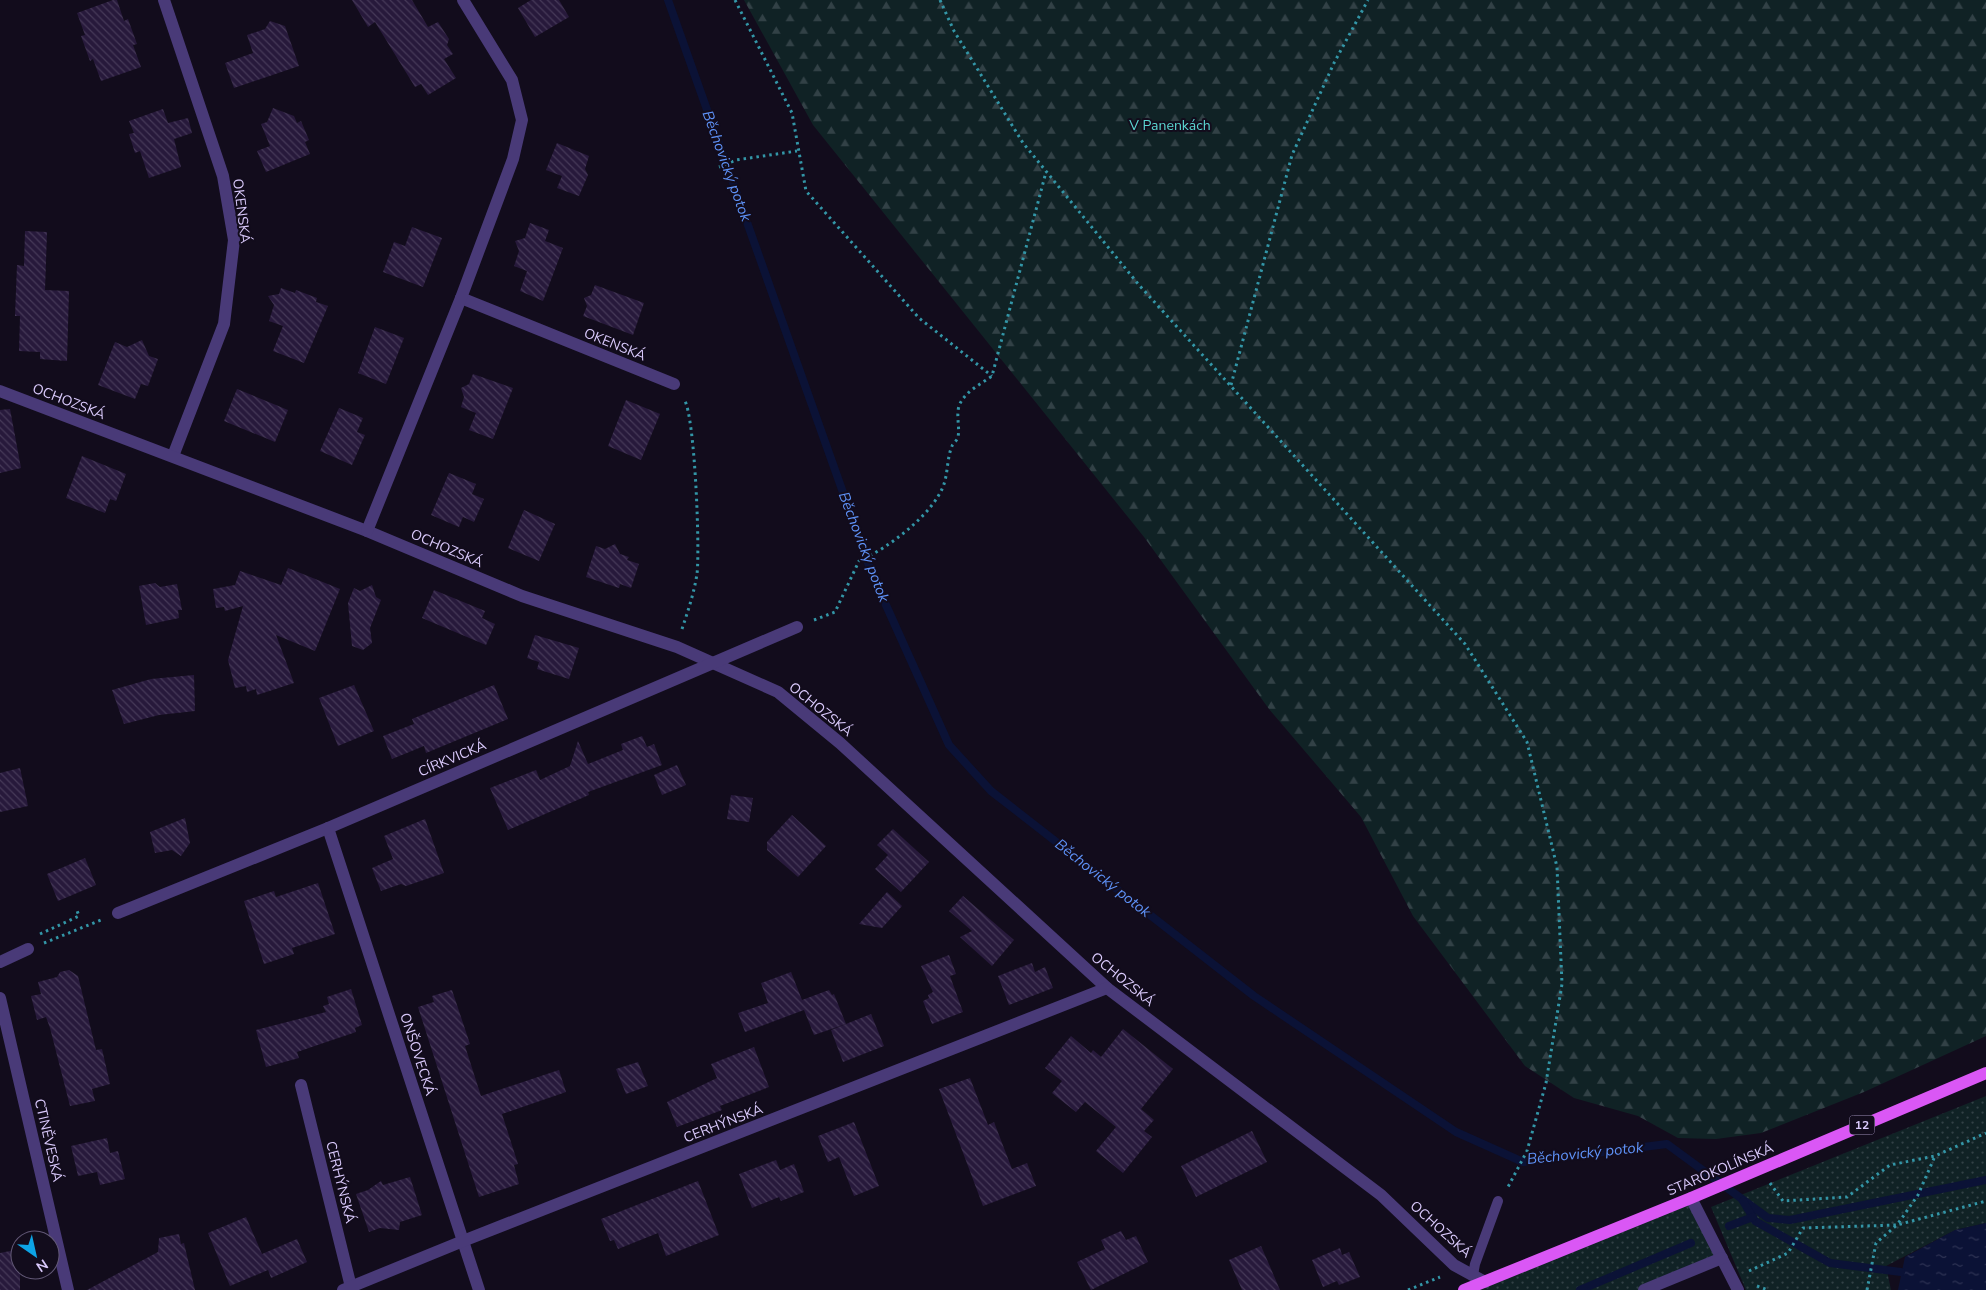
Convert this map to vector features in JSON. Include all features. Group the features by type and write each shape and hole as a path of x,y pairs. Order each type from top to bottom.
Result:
{"main road":[{"name":"STAROKOLÍNSKÁ","path":"1464,1290 1487,1286 1986,1073"}],"street":[{"name":"OKENSKÁ","path":"164,0 223,176 234,240 224,324 172,456"},
{"path":"367,531 461,298 514,159 522,120 512,80 463,0"},
{"name":"OKENSKÁ","path":"461,298 674,384"},
{"name":"OCHOZSKÁ","path":"0,390 367,531 522,596 677,647 778,692 840,743 1107,988 1381,1195 1454,1265 1473,1275 1487,1286"},
{"name":"CÍRKVICKÁ","path":"118,913 328,828 798,627"},
{"name":"ONŠOVECKÁ","path":"328,828 479,1290"},
{"path":"0,962 28,949"},
{"name":"CERHÝNSKÁ","path":"301,1085 347,1288 1107,988"},
{"name":"CTINĚVESKÁ","path":"0,998 68,1290"},
{"path":"1691,1198 1735,1284"},
{"path":"1644,1290 1722,1258"}],"lane":[{"path":"1473,1275 1475,1264 1498,1201"}],"path":[{"path":"735,0 792,113 797,151 806,191 919,318 992,376"},
{"path":"940,0 954,31 1023,143 1139,285 1465,644 1526,742 1557,867 1562,984 1546,1083 1527,1151 1517,1174"},
{"path":"1231,385 1292,155 1334,63 1368,0"},
{"path":"719,167 736,160 797,151"},
{"path":"798,627 835,612 859,562 897,538 934,504 944,484 952,446 957,439 959,406 970,391 992,376 1046,172"},
{"path":"674,384 686,403 692,436 698,546 697,573 677,647"},
{"path":"38,935 79,916 76,908"},
{"path":"28,949 118,913"},
{"path":"1759,1169 1784,1201 1847,1196 1890,1165 1935,1156 1986,1133"},
{"path":"1867,1290 1876,1243 1897,1226 1918,1195 1935,1156"},
{"path":"1735,1284 1788,1254 1803,1228 1897,1226 1986,1201"},
{"path":"1408,1290 1439,1277 1454,1265"}],"green space":[{"name":"V Panenkách","path":"744,0 1986,0 1986,1036 1864,1092 1761,1133 1716,1139 1678,1138 1638,1116 1574,1098 1525,1066 1413,916 1361,817 1269,709 1144,537 813,125"},
{"path":"1986,1096 1986,1223 1955,1230 1886,1266 1891,1290 1746,1290 1711,1207"},
{"path":"1691,1198 1722,1258 1644,1290 1464,1290"}],"water":[{"path":"1986,1223 1986,1290 1898,1290 1905,1257 1955,1230"}],"building":[{"path":"117,0 124,21 128,19 137,44 133,45 141,67 101,81 93,59 90,61 81,36 85,35 77,13"},
{"path":"352,0 412,0 428,27 438,22 449,39 447,45 453,54 444,59 456,78 428,95 421,84 415,87 375,22 368,27"},
{"path":"531,0 559,0 569,17 535,37 518,8"},
{"path":"270,21 285,26 299,66 234,88 225,63 253,53 247,35 265,29"},
{"path":"273,108 294,116 297,123 301,121 309,140 305,142 310,154 266,172 257,151 270,146 261,124 267,122"},
{"path":"163,109 168,123 188,118 192,133 174,139 181,167 149,178 140,151 135,153 129,134 134,133 129,121"},
{"path":"557,143 589,156 585,169 588,175 579,196 557,188 562,176 546,170"},
{"path":"530,223 549,230 545,241 563,248 543,301 520,291 527,271 514,266 519,251 515,241 525,238"},
{"path":"412,227 442,238 423,287 383,272 394,242 405,246"},
{"path":"25,231 47,232 45,290 69,291 67,361 40,359 40,352 19,351 20,316 15,316 17,265 24,266"},
{"path":"595,285 644,303 633,335 583,316 587,306 584,298 591,295"},
{"path":"281,288 295,293 296,290 317,298 316,302 328,306 304,363 273,351 283,326 269,321 274,305 268,296 279,294"},
{"path":"375,327 404,338 386,384 358,373"},
{"path":"142,340 149,356 158,359 148,386 141,384 135,399 98,385 115,342 127,347"},
{"path":"473,374 513,388 493,439 469,430 476,413 461,407 464,397 461,388 469,384"},
{"path":"237,389 288,410 275,442 224,421"},
{"path":"626,400 660,414 641,460 608,446"},
{"path":"339,408 363,418 357,432 365,435 352,465 320,451"},
{"path":"10,409 21,468 0,473 0,410"},
{"path":"82,456 126,474 116,501 110,499 105,513 66,498"},
{"path":"449,473 476,484 472,494 484,499 474,522 463,517 459,527 431,515"},
{"path":"524,510 555,524 539,561 508,548"},
{"path":"615,544 620,554 629,557 627,560 639,564 631,588 620,584 619,588 586,577 596,546 605,549"},
{"path":"288,568 340,589 315,651 276,635 294,683 257,695 256,689 247,692 246,686 235,688 228,660 243,606 225,611 224,607 216,608 213,589 235,585 240,571 281,585"},
{"path":"155,583 160,587 177,584 182,610 178,610 179,618 146,625 139,586"},
{"path":"372,585 376,597 381,600 370,628 372,643 363,650 352,646 348,603 354,588 360,591"},
{"path":"434,590 485,611 482,618 495,624 486,645 422,618"},
{"path":"535,635 579,648 569,679 537,669 539,662 527,658"},
{"path":"194,675 195,711 159,715 124,724 112,690 151,679"},
{"path":"354,685 374,731 338,746 319,698"},
{"path":"494,685 508,719 426,753 424,746 392,759 383,736 414,724 412,719"},
{"path":"642,736 647,747 654,744 662,765 588,792 589,795 508,830 490,788 536,770 540,780 570,766 578,741 588,764 623,750 621,744"},
{"path":"677,765 686,785 662,795 654,775"},
{"path":"20,768 28,806 0,812 0,773"},
{"path":"731,795 753,798 749,822 727,819"},
{"path":"792,815 826,846 798,877 767,850 767,842"},
{"path":"185,818 190,843 181,856 172,850 155,853 150,832"},
{"path":"425,819 444,873 406,886 401,884 381,891 372,868 393,859 384,836"},
{"path":"893,829 929,862 901,892 875,869 888,855 877,845"},
{"path":"85,858 96,885 58,901 47,874"},
{"path":"318,883 335,934 292,948 294,954 264,964 244,901 274,891 276,897"},
{"path":"887,892 902,906 882,928 859,924"},
{"path":"963,896 1014,940 992,966 960,937 972,931 949,911"},
{"path":"949,955 956,974 950,976 963,1012 932,1024 923,1001 929,998 928,995 933,992 921,966"},
{"path":"1032,963 1035,972 1045,967 1053,988 1009,1005 998,976"},
{"path":"69,970 78,976 96,1050 102,1049 110,1084 92,1089 95,1101 70,1106 50,1028 46,1017 37,1020 31,996 41,994 38,982 57,977 60,972"},
{"path":"791,972 802,1000 829,990 832,995 834,994 846,1024 814,1035 804,1010 745,1032 738,1013 768,1003 761,983"},
{"path":"351,989 362,1025 355,1028 356,1032 297,1052 299,1058 266,1067 256,1030 326,1012 323,1006 329,1004 327,997"},
{"path":"452,990 470,1044 465,1046 481,1096 559,1070 566,1092 502,1114 518,1164 514,1165 519,1184 479,1197 418,1007 434,1002 432,996"},
{"path":"871,1014 884,1046 843,1062 831,1030"},
{"path":"1123,1029 1173,1069 1141,1109 1154,1120 1144,1131 1152,1137 1123,1173 1096,1151 1116,1127 1085,1102 1076,1112 1052,1093 1062,1081 1045,1068 1071,1036 1091,1053 1093,1050 1101,1057"},
{"path":"754,1047 769,1087 720,1106 722,1110 677,1127 667,1102 717,1078 711,1064"},
{"path":"638,1062 648,1086 626,1094 616,1069"},
{"path":"970,1078 988,1125 994,1122 1012,1169 1027,1163 1036,1186 983,1206 939,1089"},
{"path":"854,1122 879,1186 854,1196 839,1157 828,1162 818,1136"},
{"path":"1252,1131 1267,1162 1196,1197 1181,1166"},
{"path":"107,1138 110,1153 118,1151 125,1179 100,1185 97,1172 78,1176 71,1146"},
{"path":"776,1160 780,1170 794,1164 804,1192 781,1201 779,1197 752,1208 739,1174"},
{"path":"410,1177 422,1215 400,1222 399,1230 380,1228 369,1232 356,1194 368,1190 381,1181 383,1185"},
{"path":"698,1181 719,1235 666,1256 658,1233 618,1249 614,1240 610,1241 601,1219"},
{"path":"246,1217 262,1254 297,1239 307,1262 271,1278 266,1264 268,1270 230,1286 208,1233"},
{"path":"1121,1231 1126,1240 1136,1236 1148,1262 1091,1290 1077,1262 1105,1249 1101,1240"},
{"path":"179,1234 181,1244 184,1243 195,1290 87,1290 158,1252 159,1238"},
{"path":"1261,1246 1280,1290 1242,1290 1229,1260"},
{"path":"1340,1248 1342,1255 1349,1252 1360,1277 1339,1285 1337,1281 1323,1287 1312,1260"},
{"path":"10,1251 10,1280 20,1280 20,1290 0,1290 0,1253"}],"waterway":[{"name":"Běchovický potok","path":"668,0 872,574 949,745 991,791 1254,996 1456,1132 1523,1162 1667,1144 1768,1218 1790,1220 1986,1180"},
{"path":"1743,1201 1755,1221 1830,1263 1901,1272"},
{"path":"1729,1226 1753,1217"},
{"path":"1580,1290 1691,1243"}]}
